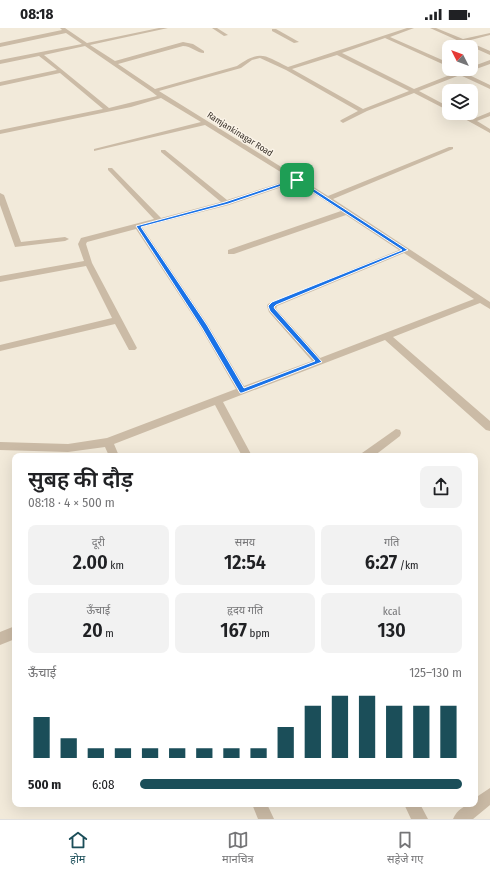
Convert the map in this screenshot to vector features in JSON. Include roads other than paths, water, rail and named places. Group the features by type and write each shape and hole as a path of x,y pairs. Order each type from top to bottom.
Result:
{"street":[{"path":"0,62 166,28"},
{"path":"214,28 226,35"},
{"path":"272,29 280,28"},
{"path":"432,28 460,40"},
{"path":"0,45 65,29"},
{"name":"Ramjankinagar Road","path":"65,29 154,91 297,180 490,306"},
{"path":"272,29 296,42"},
{"path":"288,68 338,53 407,29"},
{"path":"466,40 490,34"},
{"path":"386,37 442,62"},
{"path":"114,63 183,44 191,45 202,52"},
{"path":"478,48 490,53"},
{"path":"338,53 442,105"},
{"path":"40,54 108,110"},
{"path":"154,91 239,67 248,60 258,56 263,56 288,68 362,111"},
{"path":"478,66 490,62"},
{"path":"0,84 61,71"},
{"path":"343,121 362,111 448,76"},
{"path":"469,76 490,87"},
{"path":"0,132 108,110 162,96"},
{"path":"473,121 490,114"},
{"path":"473,121 490,131"},
{"path":"96,150 205,123"},
{"path":"326,199 451,148"},
{"path":"163,152 226,203"},
{"path":"110,169 159,220"},
{"path":"132,348 88,263 82,244 84,240 226,203 297,180"},
{"path":"0,195 18,245 65,239"},
{"path":"231,252 347,212"},
{"path":"138,226 205,327 242,391"},
{"path":"319,362 272,310 271,306 405,250"},
{"path":"0,278 88,263"},
{"path":"0,446 68,448 108,442 481,300"},
{"path":"0,348 118,320"},
{"path":"386,336 490,427"},
{"path":"217,401 245,453"},
{"path":"370,453 396,433"},
{"path":"108,442 113,453"},
{"path":"0,638 12,633"},
{"path":"478,805 490,795"},
{"path":"260,807 266,819"},
{"path":"412,807 420,819"},
{"path":"461,819 476,807"}]}
